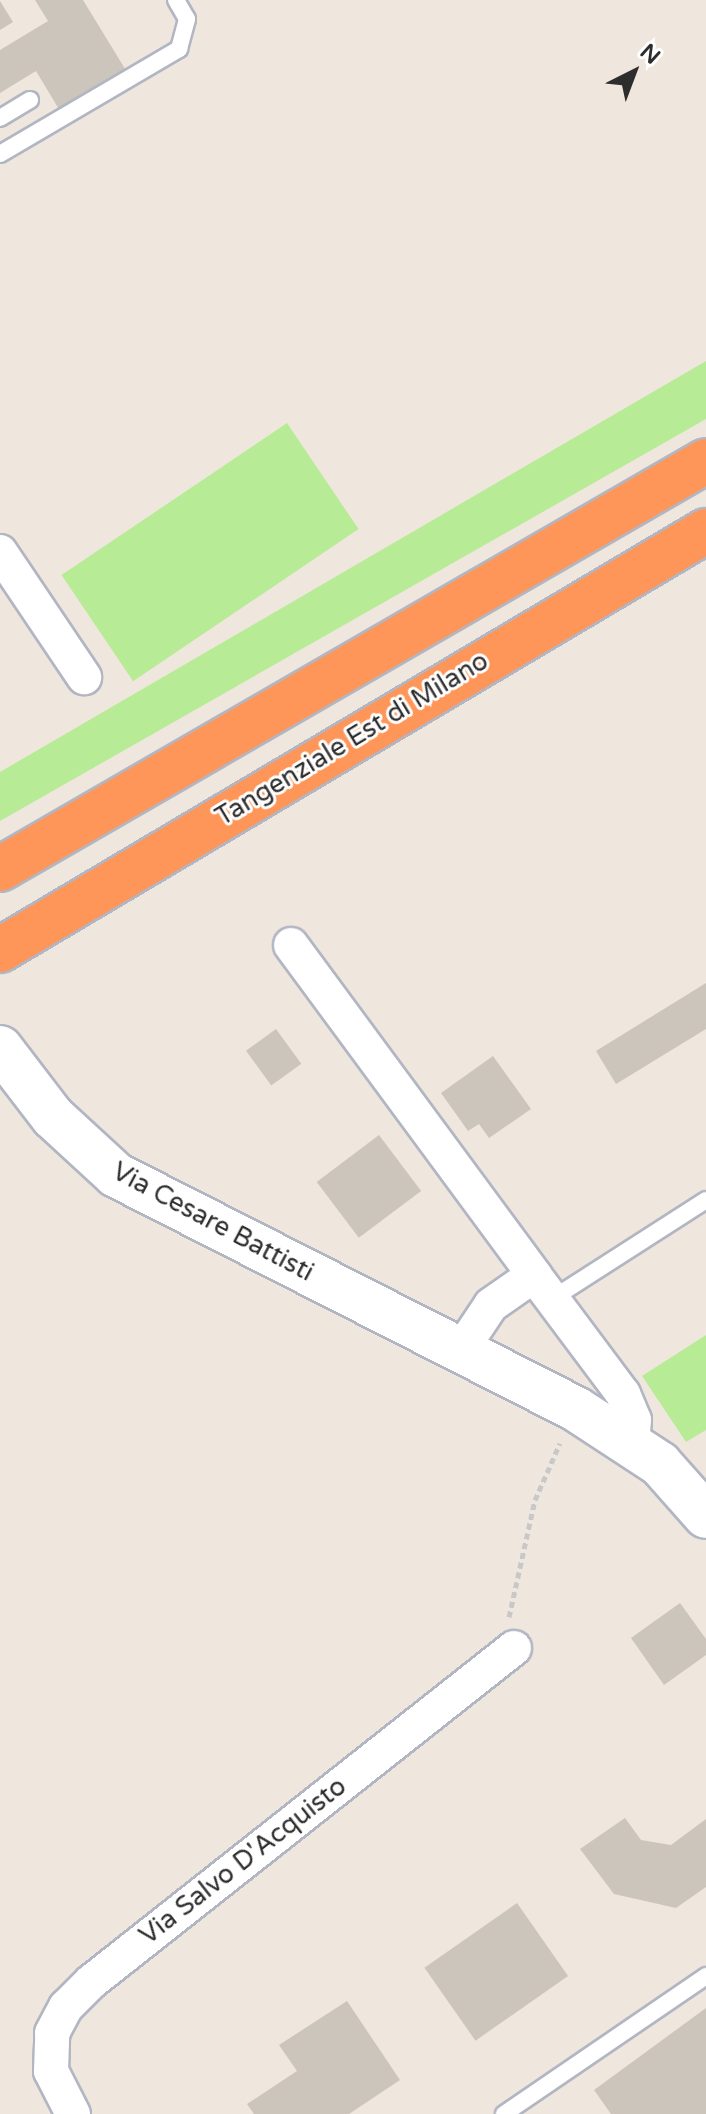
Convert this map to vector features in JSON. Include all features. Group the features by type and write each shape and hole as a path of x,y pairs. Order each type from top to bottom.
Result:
{"highway":[{"path":"0,869 706,461"},
{"name":"Tangenziale Est di Milano","path":"0,950 706,531"}],"street":[{"path":"0,552 84,677"},
{"path":"291,945 623,1394 634,1420 632,1442"},
{"name":"Via Cesare Battisti","path":"0,1048 53,1117 116,1175 461,1350 632,1442 700,1495"},
{"path":"461,1350 491,1305 543,1287"},
{"name":"Via Salvo D'Acquisto","path":"73,2114 51,2071 52,2033 66,2007 91,1982 514,1648"}],"lane":[{"path":"0,154 179,49 187,19 176,0"},
{"path":"0,118 30,100"},
{"path":"543,1287 706,1200"},
{"path":"504,2114 706,1976"}],"green space":[{"path":"706,361 706,419 0,821 0,772"},
{"path":"287,423 359,529 133,681 62,575"},
{"path":"706,1335 706,1430 686,1442 642,1376"}],"building":[{"path":"35,0 83,0 130,77 63,116 36,71 0,93 0,50 48,21"},
{"path":"0,1 13,22 0,30"},
{"path":"706,983 706,1029 616,1084 596,1051"},
{"path":"276,1029 301,1064 271,1086 246,1051"},
{"path":"493,1056 531,1109 489,1138 479,1124 468,1131 441,1093"},
{"path":"379,1135 421,1191 359,1238 317,1182"},
{"path":"680,1603 706,1639 706,1655 664,1685 631,1638"},
{"path":"625,1818 641,1840 671,1845 706,1819 706,1887 676,1908 614,1894 580,1849"},
{"path":"517,1903 568,1976 475,2041 424,1968"},
{"path":"347,2001 400,2080 349,2114 254,2114 247,2104 297,2071 279,2045"},
{"path":"706,2008 706,2114 611,2114 594,2090"}]}
